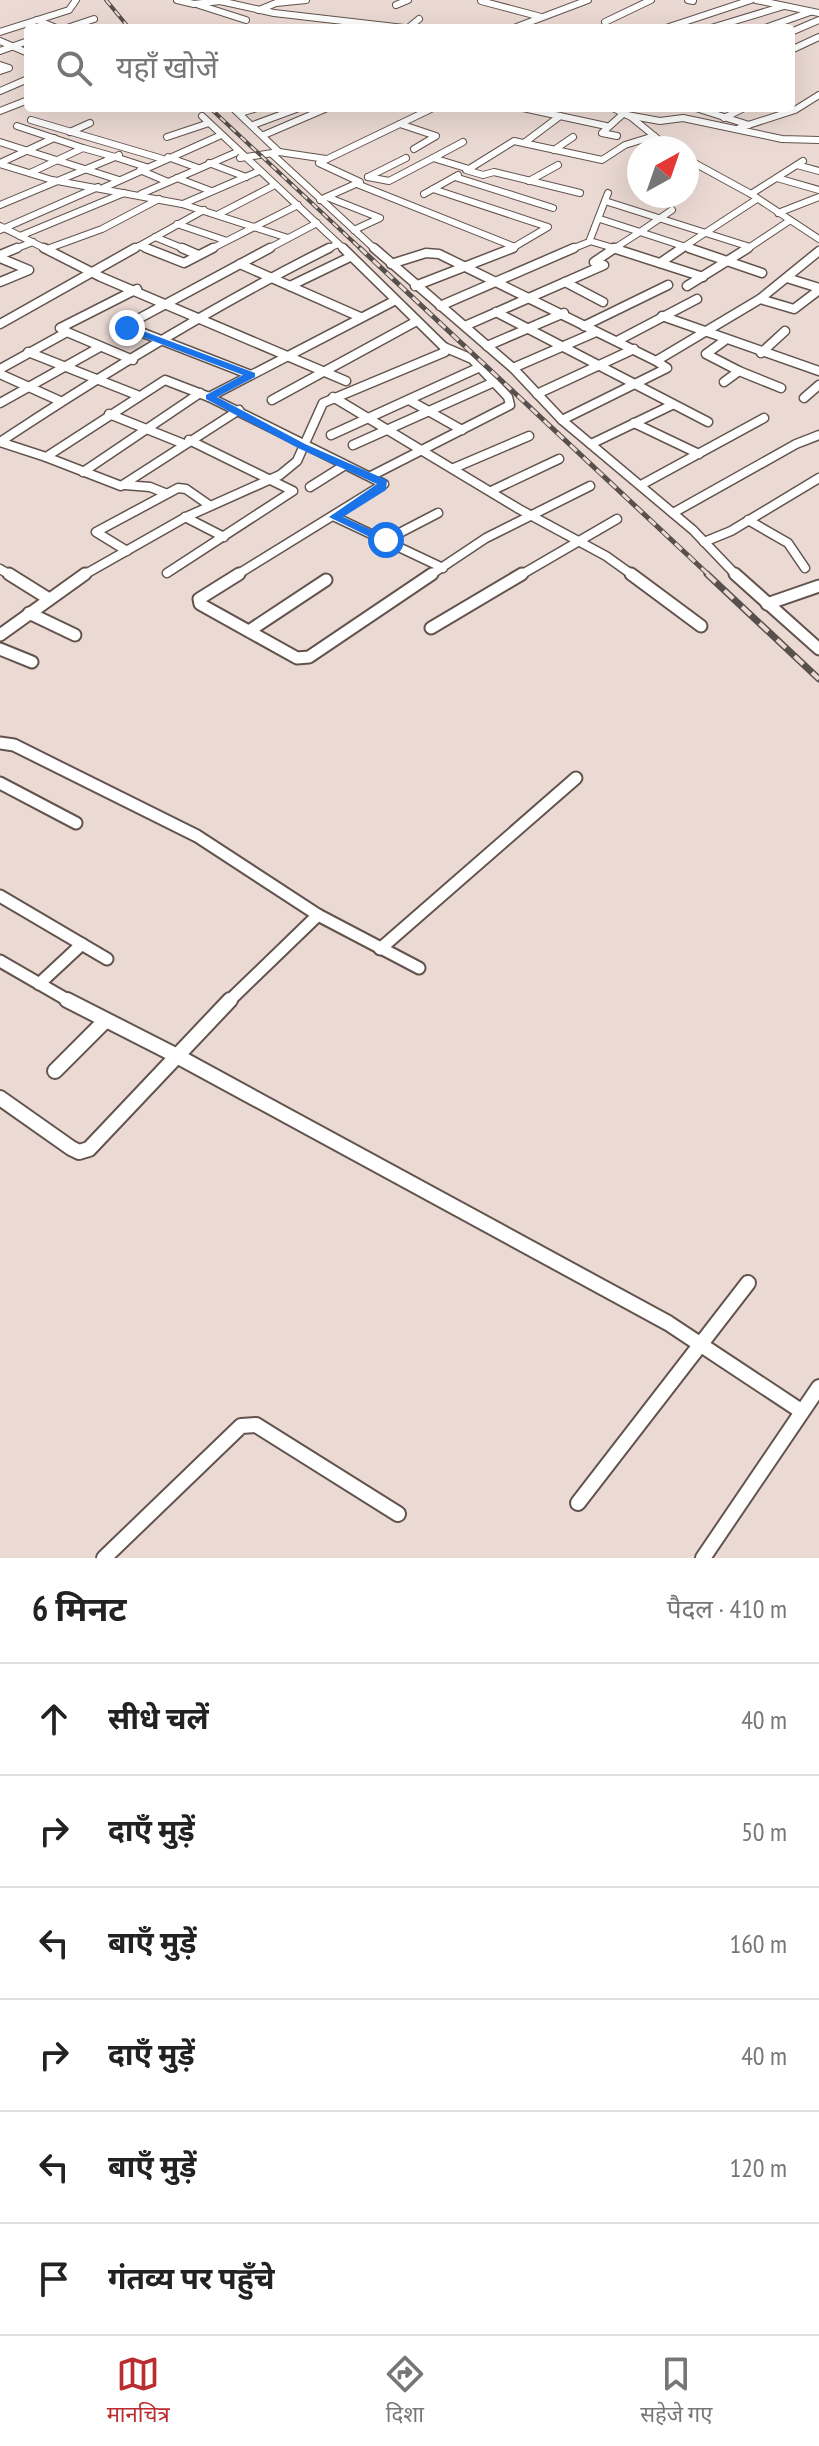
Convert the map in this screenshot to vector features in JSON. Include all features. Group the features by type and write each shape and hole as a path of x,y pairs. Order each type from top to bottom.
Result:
{"street":[{"path":"25,24 74,8 76,0"},
{"path":"177,0 246,20"},
{"path":"194,4 220,0 262,11 370,24"},
{"path":"245,6 253,0"},
{"path":"238,24 276,3 306,0"},
{"path":"396,5 408,0"},
{"path":"486,0 481,1 541,17"},
{"path":"524,24 588,0"},
{"path":"605,22 651,0"},
{"path":"679,23 756,0 817,14"},
{"path":"724,24 799,0"},
{"path":"779,24 817,14"},
{"path":"795,29 817,14"},
{"path":"79,24 94,19"},
{"path":"412,24 419,19"},
{"path":"37,20 46,24"},
{"path":"324,24 334,20"},
{"path":"736,20 750,24"},
{"path":"0,32 24,24"},
{"path":"795,48 819,37"},
{"path":"0,41 24,52"},
{"path":"0,51 24,42"},
{"path":"0,65 9,68 0,71"},
{"path":"0,91 24,81"},
{"path":"795,108 815,101 819,95"},
{"path":"0,111 24,102"},
{"path":"237,112 264,135 276,153 354,230 513,368 562,420 673,513 767,604 819,649"},
{"path":"253,125 288,112"},
{"path":"264,135 318,112"},
{"path":"425,112 319,165 515,247"},
{"path":"547,112 606,126"},
{"path":"622,112 654,136"},
{"path":"707,112 751,125"},
{"path":"724,118 736,112"},
{"path":"735,129 785,112"},
{"path":"617,136 602,133 606,126 626,114 663,121 683,118 782,139 819,140"},
{"path":"524,143 560,116"},
{"path":"31,120 198,168"},
{"path":"167,137 206,120 237,155 317,223 392,302 444,347 472,359 508,397 510,405 371,476"},
{"path":"0,163 90,123"},
{"path":"400,124 436,136 414,149"},
{"path":"17,126 211,191"},
{"path":"1,228 219,136"},
{"path":"554,150 573,137"},
{"path":"30,173 101,141"},
{"path":"424,194 514,141 602,160 627,144"},
{"path":"0,142 119,180"},
{"path":"368,177 389,181 463,142"},
{"path":"0,205 131,150"},
{"path":"140,195 209,163 237,155 276,153 326,159"},
{"path":"323,198 406,158"},
{"path":"433,158 483,175 494,172 580,193"},
{"path":"0,163 62,181 182,204 288,238"},
{"path":"209,163 246,177"},
{"path":"660,263 706,234 800,163 819,171"},
{"path":"529,181 558,165"},
{"path":"699,166 754,196 819,239"},
{"path":"0,177 18,169"},
{"path":"182,204 257,172"},
{"path":"455,177 500,188 553,208"},
{"path":"777,178 819,190"},
{"path":"219,214 273,186"},
{"path":"472,205 500,188"},
{"path":"415,286 515,247 543,234 548,227 472,205 433,189"},
{"path":"20,236 125,193"},
{"path":"440,306 590,241 606,197 750,247"},
{"path":"778,213 819,197"},
{"path":"323,198 380,218 354,230"},
{"path":"47,249 102,229 159,199"},
{"path":"139,246 184,263 298,205"},
{"path":"2,320 204,210"},
{"path":"465,326 604,265 594,262 672,210"},
{"path":"600,219 762,273"},
{"path":"687,286 789,221"},
{"path":"251,375 125,326 317,223"},
{"path":"177,224 224,240"},
{"path":"1,228 93,272 329,371 346,381"},
{"path":"155,237 198,255"},
{"path":"590,241 703,277"},
{"path":"0,256 33,242"},
{"path":"165,493 150,487 112,485 46,457 0,442 34,424 60,401 94,380 269,278 338,244"},
{"path":"656,361 760,299 819,251"},
{"path":"391,264 429,253 467,267 564,313 667,368 562,420"},
{"path":"0,256 29,270 0,282"},
{"path":"290,286 350,257"},
{"path":"240,264 360,317"},
{"path":"787,278 819,289"},
{"path":"565,282 603,302"},
{"path":"584,326 668,285"},
{"path":"133,360 60,328 137,289"},
{"path":"760,299 794,309 819,289"},
{"path":"617,341 697,299"},
{"path":"83,472 205,395 251,375 392,302"},
{"path":"496,312 708,422"},
{"path":"487,346 564,313"},
{"path":"662,316 724,341 819,371"},
{"path":"272,400 415,322"},
{"path":"761,353 785,331"},
{"path":"0,371 67,332"},
{"path":"513,368 596,332"},
{"path":"724,341 706,354 781,388"},
{"path":"0,403 61,366 100,347"},
{"path":"0,635 49,599 185,517 273,479 295,464 313,414 333,397 441,353 444,347"},
{"path":"537,394 634,349"},
{"path":"28,352 137,395"},
{"path":"807,367 819,356"},
{"path":"331,435 480,367"},
{"path":"0,371 60,401"},
{"path":"724,382 739,371"},
{"path":"46,457 137,395 165,380 239,410 302,446 383,482 382,488 199,599 200,604 297,658 309,657 443,568 530,515 590,486"},
{"path":"353,445 494,382"},
{"path":"804,398 819,385"},
{"path":"333,397 629,571 701,626"},
{"path":"409,400 462,430"},
{"path":"591,444 672,405"},
{"path":"125,485 239,410"},
{"path":"109,414 187,442 273,479 293,491 167,573"},
{"path":"641,485 764,418"},
{"path":"634,423 699,454"},
{"path":"673,513 796,444 819,435"},
{"path":"454,468 529,436"},
{"path":"491,491 559,459"},
{"path":"310,487 345,465"},
{"path":"704,542 819,478"},
{"path":"127,551 96,532 165,493 182,487 209,505"},
{"path":"386,540 438,513"},
{"path":"185,517 224,537"},
{"path":"335,517 443,568"},
{"path":"431,628 617,519"},
{"path":"748,520 788,543 805,568"},
{"path":"0,569 49,599"},
{"path":"249,631 326,580"},
{"path":"767,604 819,586"},
{"path":"29,613 75,635"},
{"path":"0,649 32,662"},
{"path":"0,743 14,745 142,806 197,836 318,915 419,968"},
{"path":"380,949 576,778"},
{"path":"0,783 76,823"},
{"path":"0,896 107,959"},
{"path":"0,1098 79,1152 97,1143 246,983 318,915"},
{"path":"39,984 82,944"},
{"path":"0,961 104,1022 177,1056 668,1323 801,1411"},
{"path":"55,1071 104,1022"},
{"path":"578,1503 748,1283"},
{"path":"703,1558 819,1387"},
{"path":"104,1558 241,1426 256,1425 398,1514"}],"railway":[{"path":"106,0 126,24"},
{"path":"214,112 362,250"},
{"path":"360,248 710,576"},
{"path":"707,574 819,679"}],"route":[{"path":"127,328 251,375 209,397 239,410 302,446 383,482 382,488 335,517 386,540"}]}
